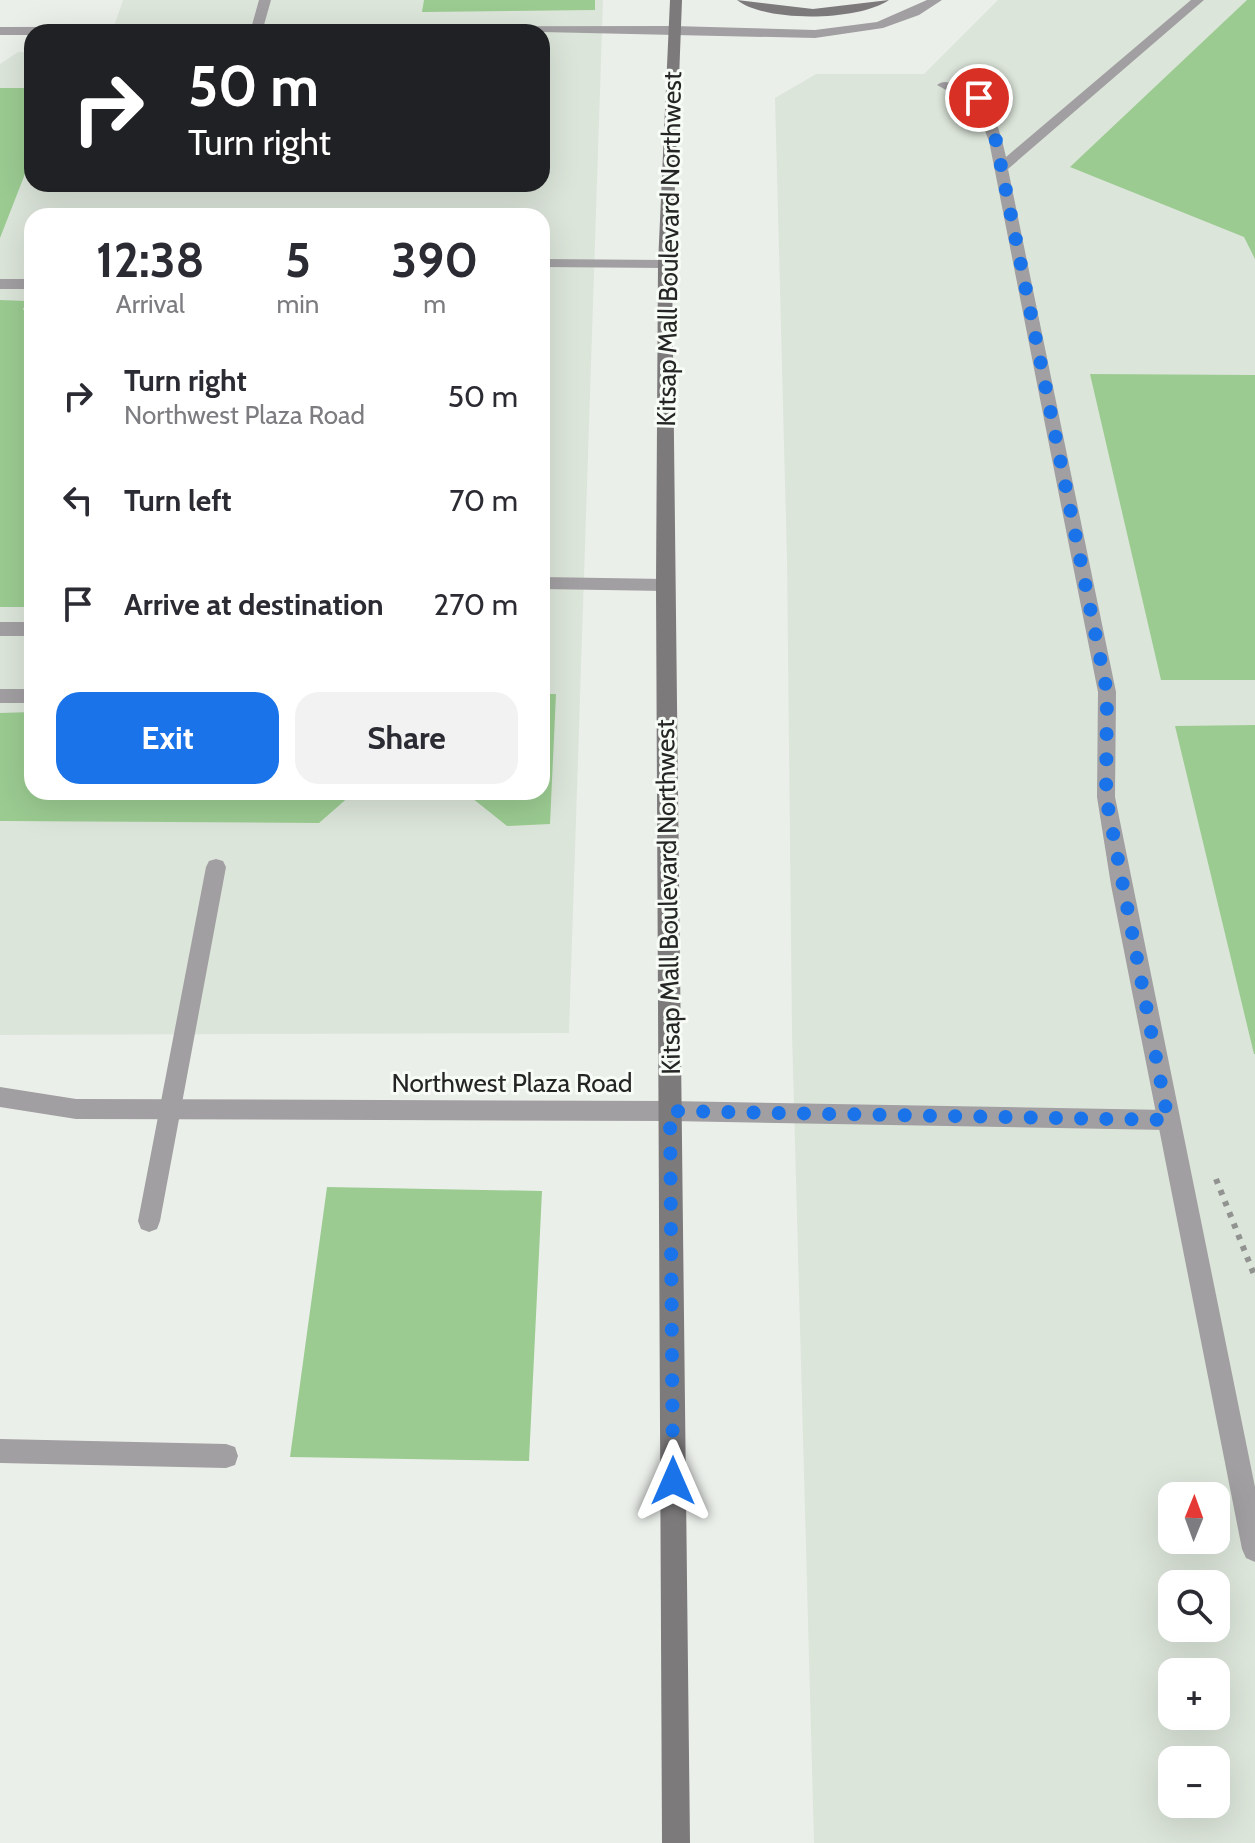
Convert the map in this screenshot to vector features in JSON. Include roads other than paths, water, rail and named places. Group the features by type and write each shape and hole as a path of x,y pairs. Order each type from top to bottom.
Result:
{"main road":[{"name":"Kitsap Mall Boulevard Northwest","path":"676,0 665,264 676,1843"},
{"path":"743,0 801,13 860,7 883,0"}],"street":[{"path":"258,24 265,0"},
{"path":"550,30 673,30 751,34 851,32 915,12 936,0"},
{"path":"1001,168 1198,0"},
{"path":"0,31 24,31"},
{"path":"943,85 979,98 988,113 1001,168 1107,692 1106,797 1255,1549"},
{"path":"550,263 665,264"},
{"path":"0,284 24,284"},
{"path":"550,583 665,585"},
{"path":"0,629 24,629"},
{"path":"0,696 24,696"},
{"path":"149,1221 216,867"},
{"name":"Northwest Plaza Road","path":"0,1097 76,1109 670,1111 1168,1120"},
{"path":"0,1451 226,1456"}]}
